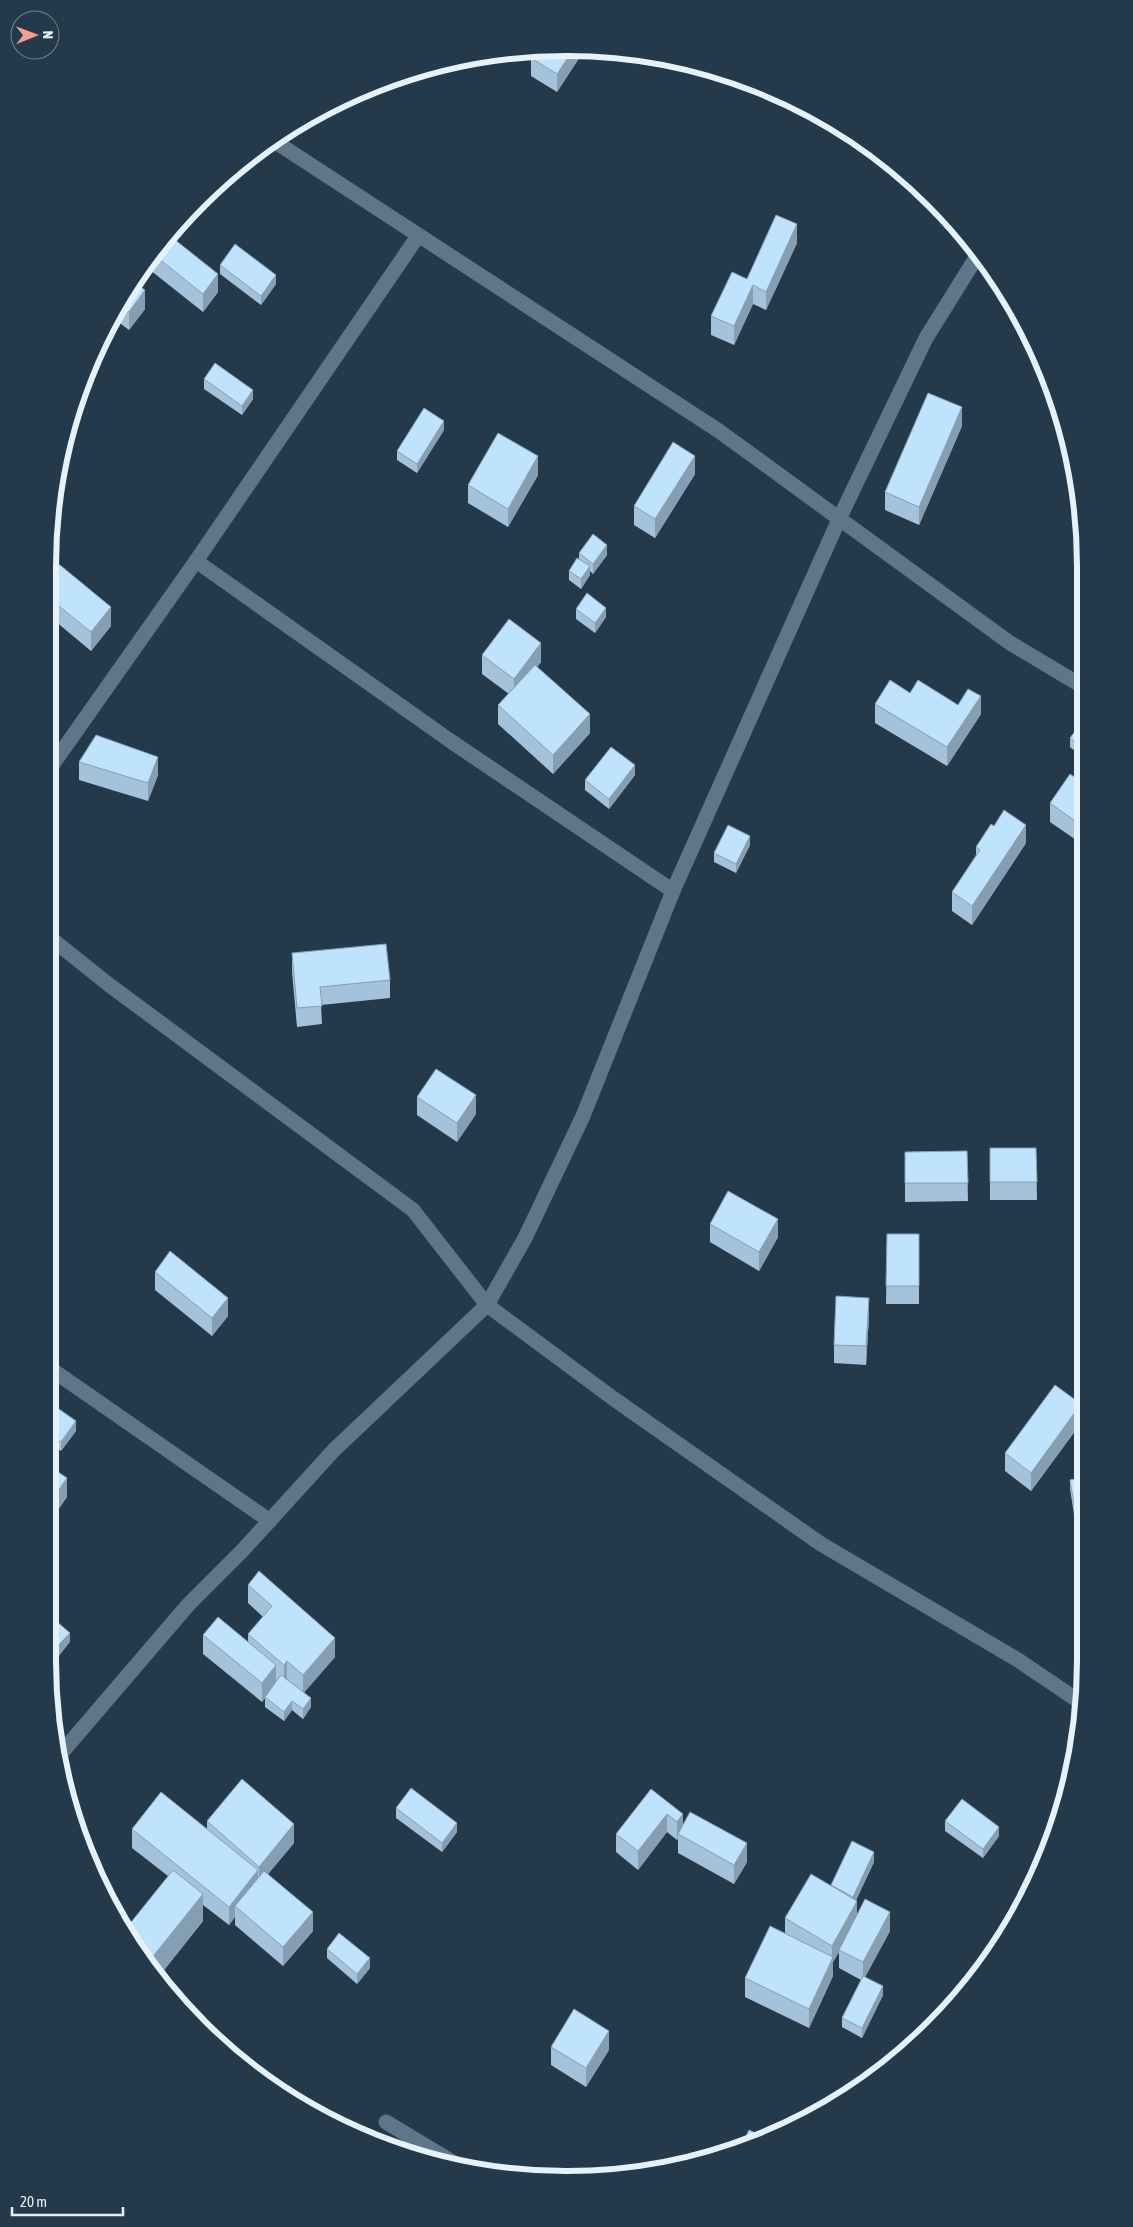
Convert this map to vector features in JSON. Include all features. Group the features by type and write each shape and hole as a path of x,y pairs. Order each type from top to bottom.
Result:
{"street":[{"path":"279,145 711,426 840,517 1010,643 1077,683"},
{"path":"56,761 196,561 418,236"},
{"path":"64,1749 188,1605 270,1521 334,1450 488,1305 525,1238 583,1116 673,891 840,517 926,338 975,261"},
{"path":"196,561 452,742 673,891"},
{"path":"56,942 413,1210 488,1305 614,1399 821,1544 1018,1660 1075,1699"},
{"path":"56,1373 270,1521"},
{"path":"386,2122 440,2154"}],"building":[{"path":"569,56 557,74 531,58 533,57"},
{"path":"776,215 797,224 766,292 753,285 734,326 711,316 732,272 747,279"},
{"path":"175,240 218,274 203,294 160,259"},
{"path":"235,244 276,275 261,296 220,265"},
{"path":"140,286 145,290 129,312 126,310"},
{"path":"215,363 253,390 242,406 204,379"},
{"path":"928,393 962,407 919,507 885,492"},
{"path":"424,408 444,421 417,464 397,451"},
{"path":"498,433 538,456 508,509 468,485"},
{"path":"673,442 695,456 655,519 634,506"},
{"path":"593,534 607,545 593,564 579,553"},
{"path":"577,558 590,566 581,579 569,571"},
{"path":"56,562 111,607 91,632 56,604"},
{"path":"587,593 606,608 595,623 576,609"},
{"path":"509,619 541,643 514,679 482,655"},
{"path":"535,665 590,714 553,755 498,705"},
{"path":"890,680 910,693 918,680 958,705 968,689 981,696 947,747 875,704"},
{"path":"1077,729 1077,743 1070,738"},
{"path":"96,735 158,757 148,783 79,762"},
{"path":"611,747 635,765 609,799 585,780"},
{"path":"1070,774 1077,779 1077,822 1050,803"},
{"path":"1004,810 1026,825 972,906 952,892 980,850 976,847 991,824 994,826"},
{"path":"728,825 750,836 736,864 714,853"},
{"path":"386,944 390,980 320,987 322,1006 297,1008 292,953"},
{"path":"436,1069 476,1095 457,1123 417,1097"},
{"path":"1077,1084 1077,1148 1075,1148"},
{"path":"990,1148 1036,1148 1037,1182 990,1182"},
{"path":"967,1151 968,1183 905,1183 905,1152"},
{"path":"728,1191 778,1219 759,1252 710,1224"},
{"path":"887,1234 919,1234 919,1286 886,1286"},
{"path":"170,1251 228,1298 212,1318 155,1272"},
{"path":"836,1296 869,1298 866,1346 834,1345"},
{"path":"1055,1385 1077,1401 1077,1410 1031,1473 1005,1453"},
{"path":"59,1409 76,1421 61,1442 56,1439 56,1413"},
{"path":"56,1470 67,1478 56,1494"},
{"path":"1077,1478 1077,1523 1070,1480"},
{"path":"259,1571 335,1638 303,1675 287,1661 284,1665 248,1634 272,1606 248,1585"},
{"path":"218,1617 276,1665 262,1683 203,1635"},
{"path":"56,1621 70,1633 58,1646 56,1644"},
{"path":"281,1675 311,1698 303,1709 292,1701 284,1712 265,1697"},
{"path":"242,1779 294,1824 259,1867 207,1821"},
{"path":"411,1788 457,1823 442,1843 396,1808"},
{"path":"651,1789 683,1814 677,1822 667,1814 638,1851 616,1834"},
{"path":"161,1792 258,1870 229,1907 132,1829"},
{"path":"962,1799 999,1827 983,1849 945,1821"},
{"path":"690,1812 747,1843 734,1865 678,1834"},
{"path":"852,1841 874,1852 853,1897 831,1885"},
{"path":"173,1870 203,1894 152,1958 130,1924"},
{"path":"264,1871 313,1912 283,1947 235,1906"},
{"path":"811,1874 857,1901 832,1946 785,1918"},
{"path":"865,1899 890,1912 863,1962 839,1950"},
{"path":"770,1926 833,1957 809,2009 745,1978"},
{"path":"339,1933 370,1958 357,1974 327,1949"},
{"path":"863,1976 883,1986 862,2028 842,2018"},
{"path":"574,2009 609,2031 586,2068 551,2047"},
{"path":"749,2130 757,2134 745,2139"}]}
